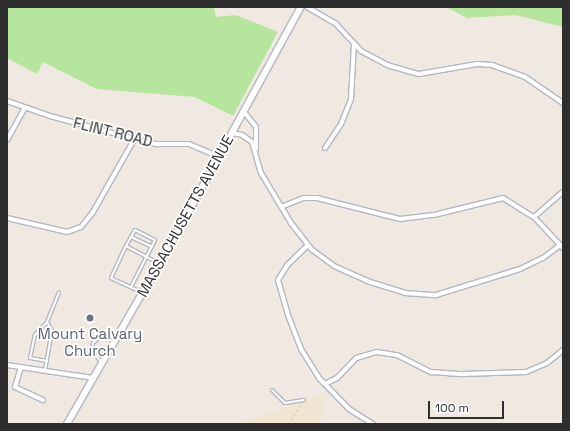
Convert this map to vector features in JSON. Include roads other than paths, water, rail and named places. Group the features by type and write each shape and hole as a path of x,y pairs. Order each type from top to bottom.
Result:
{"main road":[{"name":"MASSACHUSETTS AVENUE","path":"70,422 93,378 232,134 301,7"}],"street":[{"path":"307,7 336,24 354,44 379,61 419,74 477,64 492,65 525,77 563,103"},
{"path":"325,148 341,124 351,100 354,44"},
{"name":"FLINT ROAD","path":"7,102 24,108 158,144 189,144 219,157"},
{"path":"7,140 24,108"},
{"path":"244,112 256,127 256,149 261,173 281,207 308,245 323,259 352,275 421,296 446,292 520,269 543,258 562,246 534,217 503,198 438,214 400,219 317,198 303,198 281,207"},
{"path":"232,134 242,135 252,142 256,149"},
{"path":"7,218 67,232 81,227 93,212 135,138"},
{"path":"534,217 563,192"},
{"path":"308,245 288,264 278,280 281,295 301,349 325,384 349,409 373,424"},
{"path":"325,384 337,378 356,358 377,352 397,355 431,372 463,374 526,372 541,366 563,350"},
{"path":"7,365 93,378"},
{"path":"21,367 15,387 43,400"}],"lane":[{"path":"131,287 155,240 135,230 110,278 131,287 143,292"},
{"path":"131,237 152,247"},
{"path":"126,246 159,264"},
{"path":"47,361 30,358 35,335 47,322 59,292"},
{"path":"45,370 52,331 47,322"},
{"path":"102,363 92,350 93,343 100,337 117,337"},
{"path":"272,390 285,403 304,400"}],"place":[{"name":"Mount Calvary Church","path":"90,318"}]}
